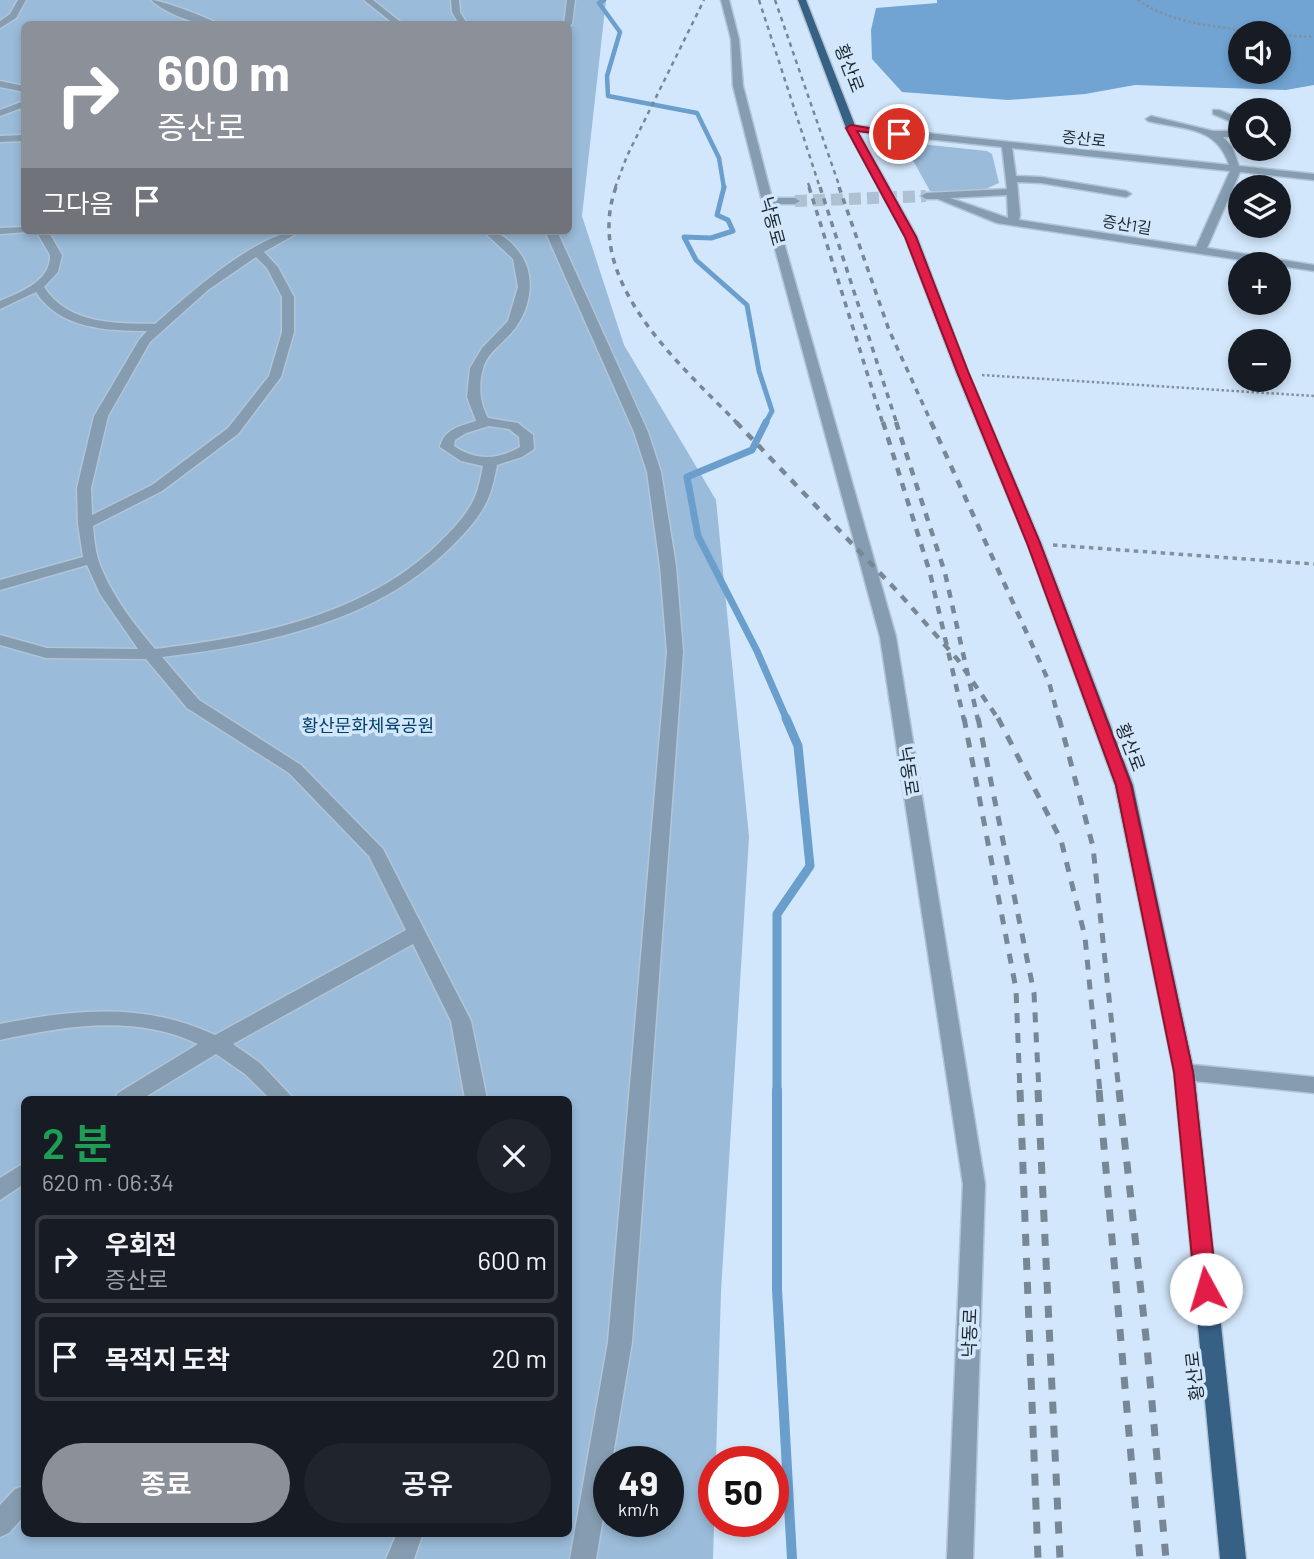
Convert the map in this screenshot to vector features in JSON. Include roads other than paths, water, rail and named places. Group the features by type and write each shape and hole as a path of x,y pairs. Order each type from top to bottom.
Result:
{"main road":[{"name":"황산로","path":"802,0 851,128 911,237 963,374 1034,543 1124,785 1184,1072 1233,1559"}],"street":[{"path":"0,25 13,16 22,0"},
{"path":"155,0 167,8 205,21"},
{"path":"368,0 395,21"},
{"path":"456,0 456,12 461,21"},
{"path":"568,21 572,0"},
{"name":"낙동로","path":"725,0 735,39 738,86 767,201 888,637 974,1184 960,1559"},
{"path":"0,84 21,88"},
{"path":"0,113 21,105"},
{"path":"1216,112 1228,118"},
{"path":"1151,119 1210,134 1228,134"},
{"name":"증산로","path":"851,128 1314,177"},
{"path":"1200,251 1236,169 1227,146 1210,134"},
{"path":"0,139 21,138"},
{"path":"1007,146 1015,215 1012,222"},
{"path":"1010,178 1041,180 1126,194"},
{"name":"증산1길","path":"1012,192 932,196 997,220 1314,268"},
{"path":"767,201 795,201"},
{"path":"0,231 21,230"},
{"path":"0,305 38,286 50,276 56,266 56,256 44,235"},
{"path":"287,235 257,251 204,286 145,340 101,415 84,488 85,524 91,559 108,594 132,632 193,704 295,769 377,853 461,1021 475,1096"},
{"path":"484,423 477,412 474,395 476,368 486,350 511,327 520,309 525,272 514,251 494,235"},
{"path":"552,235 559,256 641,432 654,472 668,566 675,652 620,1342 583,1559"},
{"path":"85,524 157,488 233,431 275,377 288,332 288,297 272,267 257,251"},
{"path":"38,286 51,306 61,313 102,324 158,328"},
{"path":"484,423 513,426 526,435 527,449 516,456 491,463 458,456 447,447 449,438 484,423"},
{"path":"0,640 46,653 150,654 210,647 275,634 340,612 385,590 428,562 463,527 482,497 491,463"},
{"path":"0,584 53,572 91,559"},
{"path":"130,1096 217,1043 418,932"},
{"path":"0,1032 45,1021 101,1017 154,1019 202,1035 217,1043 246,1062 280,1096"},
{"path":"1184,1072 1314,1085"},
{"path":"0,1191 21,1174"},
{"path":"0,1524 21,1501"},
{"path":"399,1559 409,1537"}],"waterway":[{"path":"604,0 599,3 620,32 607,76 608,96 697,113 719,158 724,187"},
{"path":"724,187 717,215 728,220 733,231 711,238 684,237 696,260 747,305 759,371 772,411 765,424"},
{"path":"765,424 752,450 687,477 698,536 757,651 787,720"},
{"path":"786,718 798,746 810,866 777,914 777,1289 792,1559"}],"tunnel":[{"path":"795,201 926,196"}],"railway":[{"path":"615,188 627,156 704,0"},
{"path":"759,0 820,188"},
{"path":"775,0 840,188"},
{"path":"808,183 810,188"},
{"path":"616,187 609,222 612,255 624,287 642,318 665,347 738,424"},
{"path":"809,187 883,424"},
{"path":"820,187 897,424"},
{"path":"839,187 889,330 932,424"},
{"path":"736,422 898,592 947,648"},
{"path":"883,422 930,573 947,648"},
{"path":"896,422 945,573 968,674"},
{"path":"931,422 1049,682 1059,720"},
{"path":"947,648 968,674"},
{"path":"947,648 964,720"},
{"path":"968,674 999,720"},
{"path":"968,674 978,720"},
{"path":"964,718 1016,989 1020,1092"},
{"path":"978,718 1034,993 1039,1092"},
{"path":"998,718 1061,840 1085,937 1100,1092"},
{"path":"1059,718 1093,847 1119,1092"},
{"path":"1020,1090 1038,1559"},
{"path":"1038,1090 1060,1559"},
{"path":"1099,1090 1140,1559"},
{"path":"1119,1090 1147,1347 1166,1559"}],"park label":[{"name":"황산문화체육공원","path":"368,725"}]}
